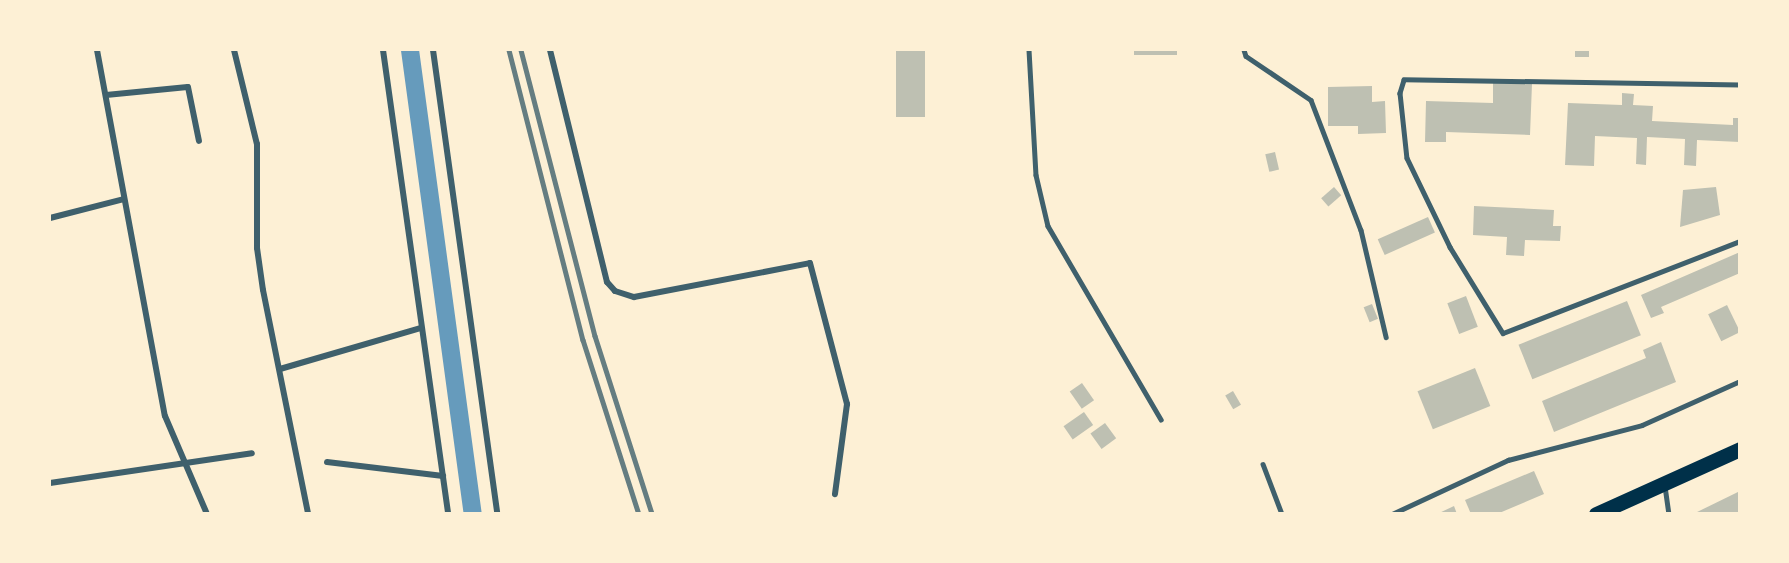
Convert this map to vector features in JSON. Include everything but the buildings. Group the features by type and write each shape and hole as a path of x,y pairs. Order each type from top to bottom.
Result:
{"main road":[{"path":"1596,513 1740,448"}],"street":[{"path":"97,50 165,416 207,513"},
{"path":"234,50 257,144 257,248 308,513"},
{"path":"383,50 448,513"},
{"path":"433,50 497,513"},
{"path":"550,50 607,282 615,291 634,297 810,263 847,404 835,494"},
{"path":"106,95 188,87 199,141"},
{"path":"50,218 124,199"},
{"path":"280,369 422,328"},
{"path":"50,483 252,453"},
{"path":"327,462 443,476"}],"lane":[{"path":"1029,50 1036,175 1048,226 1161,419"},
{"path":"1244,50 1246,56 1311,100 1361,230 1386,337"},
{"path":"1740,85 1404,80 1400,93 1407,158 1450,247 1503,333 1740,242"},
{"path":"1392,513 1508,460 1642,425 1740,381"},
{"path":"1263,464 1282,513"},
{"path":"1665,483 1669,513"}],"waterway":[{"path":"410,50 473,514"}],"railway":[{"path":"509,50 583,340 639,514"},
{"path":"521,50 595,336 652,514"}]}
